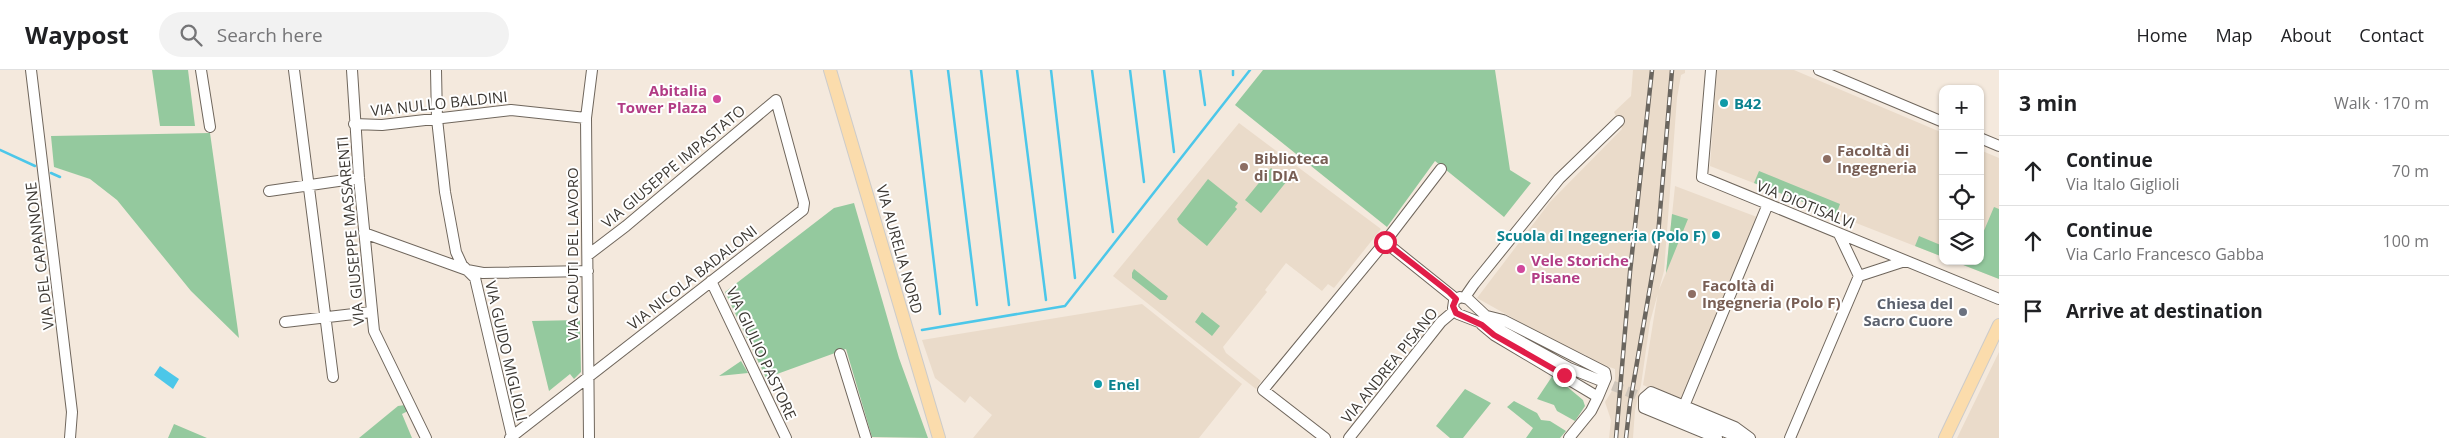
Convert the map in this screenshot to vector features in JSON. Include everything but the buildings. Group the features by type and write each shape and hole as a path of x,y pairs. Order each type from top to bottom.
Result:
{"main road":[{"name":"VIA AURELIA NORD","path":"830,70 939,438"},
{"path":"1945,438 1999,325"}],"street":[{"name":"VIA DEL CAPANNONE","path":"31,70 72,412 70,438"},
{"path":"202,70 210,127"},
{"path":"294,70 333,377"},
{"name":"VIA GIUSEPPE MASSARENTI","path":"352,70 354,124 374,331 426,438"},
{"name":"VIA GUIDO MIGLIOLI","path":"436,70 437,120 445,192 456,252 467,270 475,278 511,437"},
{"name":"VIA CADUTI DEL LAVORO","path":"589,438 586,118 592,70"},
{"name":"VIA DIOTISALVI","path":"1711,70 1702,177 1999,299"},
{"path":"1819,70 1939,120"},
{"name":"VIA GIUSEPPE IMPASTATO","path":"588,254 626,226 776,100"},
{"name":"VIA NICOLA BADALONI","path":"511,437 804,208 776,100"},
{"name":"VIA NULLO BALDINI","path":"354,124 382,125 512,110 586,118"},
{"path":"1464,300 1486,268 1559,178 1619,121"},
{"path":"1984,140 1999,146"},
{"path":"1325,438 1264,390 1385,242 1441,169"},
{"path":"269,191 359,178"},
{"path":"1684,406 1768,204"},
{"path":"364,233 467,270 483,272 588,271"},
{"path":"1790,438 1859,276 1840,234"},
{"path":"1385,242 1464,300 1485,321 1494,335 1598,397"},
{"path":"1859,276 1905,261"},
{"name":"VIA GIULIO PASTORE","path":"711,281 786,438"},
{"name":"VIA ANDREA PISANO","path":"1349,438 1441,322 1470,310 1464,300 1453,303 1459,313"},
{"path":"284,322 371,312"},
{"path":"1459,313 1485,321 1569,368 1599,380"},
{"path":"1485,321 1508,322 1606,372 1606,378 1591,411 1569,438"},
{"path":"840,354 866,438"},
{"path":"1717,438 1644,408 1644,398 1651,392 1736,427 1750,438"},
{"path":"1653,402 1740,438"}],"shaded area":[{"path":"1633,70 1685,70 1685,73 1681,75 1677,98 1664,271 1650,322 1641,385 1635,410 1633,438 1609,438 1611,420 1605,402 1615,386 1615,369 1587,359 1586,355 1561,345 1477,298 1550,202 1622,129 1614,112 1631,96"},
{"name":"Facoltà di Ingegneria","path":"1717,70 1794,70 1939,131 1939,255 1710,166"},
{"path":"1239,123 1381,229 1334,288 1328,284 1322,291 1286,263 1265,290 1267,292 1223,347 1226,353 1261,381 1256,389 1113,276"},
{"path":"1984,152 1999,158 1999,279 1963,265 1984,265"},
{"name":"Facoltà di Ingegneria (Polo F)","path":"1675,186 1757,217 1682,401 1643,385 1658,292 1666,273"},
{"path":"1142,304 1242,384 1199,438 973,438 992,415 970,396 965,403 935,378 922,340"},
{"path":"1999,352 1999,438 1957,438 1958,436"}],"green space":[{"path":"152,70 188,70 195,126 160,126"},
{"path":"1263,70 1495,70 1510,170 1531,183 1504,217 1435,161 1387,227 1235,105"},
{"path":"210,133 239,338 191,291 117,200 90,179 54,167 51,136"},
{"path":"1271,168 1287,181 1261,213 1245,200"},
{"path":"1759,171 1840,204 1836,215 1754,183"},
{"path":"1208,179 1238,203 1235,207 1237,209 1207,246 1179,223 1177,219"},
{"path":"854,203 899,358 928,438 872,437 846,349 766,378 725,292 834,208"},
{"path":"1994,207 1999,209 1999,279 1963,265 1984,265 1984,231"},
{"path":"1672,214 1688,219 1666,273"},
{"path":"1919,236 1939,244 1939,255 1915,246"},
{"path":"1134,269 1168,296 1166,300 1160,300 1132,278"},
{"path":"1202,312 1220,326 1212,336 1195,322"},
{"path":"580,320 581,372 574,379 570,374 549,391 532,321"},
{"path":"741,361 748,373 719,376"},
{"path":"1553,375 1583,400 1585,406 1575,421 1557,411 1554,405 1537,399"},
{"path":"1465,389 1491,403 1463,438 1450,438 1436,426"},
{"path":"1514,401 1537,413 1541,420 1550,421 1566,431 1560,438 1526,438 1533,428 1507,407"},
{"path":"405,405 408,411 402,414 412,438 359,438 398,406"},
{"path":"174,424 207,438 168,438"}],"water":[{"path":"160,366 179,379 173,389 154,375"}],"waterway":[{"path":"911,70 940,314"},
{"path":"948,70 977,305"},
{"path":"981,70 1009,305"},
{"path":"1017,70 1046,300"},
{"path":"1051,70 1075,278"},
{"path":"1092,70 1113,232"},
{"path":"1130,70 1144,182"},
{"path":"1164,70 1174,152"},
{"path":"1200,70 1205,105"},
{"path":"1233,70 1233,75"},
{"path":"922,330 1065,306 1250,70"},
{"path":"0,150 35,166"},
{"path":"51,173 60,177"}],"tunnel":[{"path":"1599,380 1651,401"}],"railway":[{"path":"1616,438 1630,272 1652,70"},
{"path":"1626,438 1630,403 1657,247 1672,70"}],"place":[{"name":"Abitalia Tower Plaza","path":"717,99"},
{"name":"B42","path":"1724,103"},
{"name":"Facoltà di Ingegneria","path":"1827,159"},
{"name":"Biblioteca di DIA","path":"1244,167"},
{"name":"Scuola di Ingegneria (Polo F)","path":"1716,235"},
{"name":"Vele Storiche Pisane","path":"1521,269"},
{"name":"Facoltà di Ingegneria (Polo F)","path":"1692,294"},
{"name":"Chiesa del Sacro Cuore","path":"1963,312"},
{"name":"Enel","path":"1098,384"}],"route":[{"path":"1385,242 1449,292 1456,299 1453,303 1456,313 1464,315 1482,325 1494,335 1564,375"}]}
